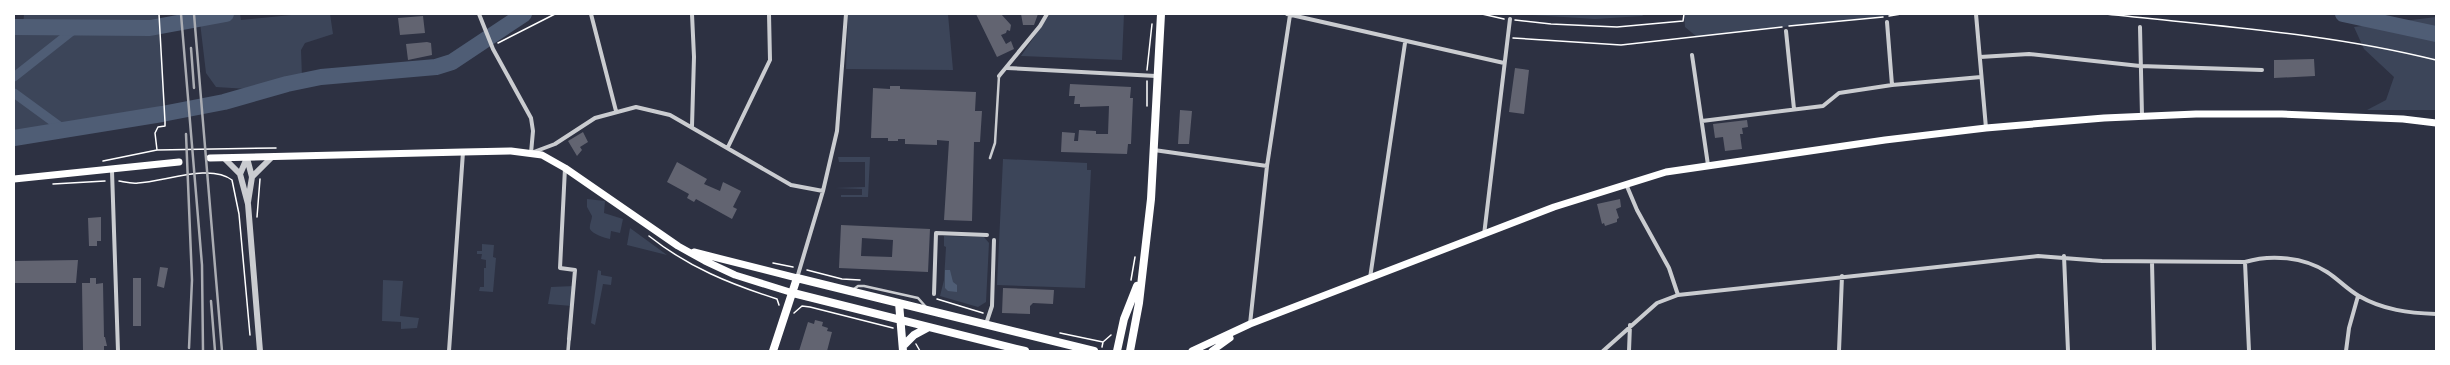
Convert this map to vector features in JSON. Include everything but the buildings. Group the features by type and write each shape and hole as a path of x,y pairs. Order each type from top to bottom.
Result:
{"main road":[{"path":"1130,351 1151,198 1156,76 1161,14"},
{"path":"1192,351 1250,324 1484,236 1554,207 1626,183 1666,172 1885,140 1986,128 2142,116 2282,114 2403,119 2436,123"},
{"path":"210,158 463,152 531,153 542,155 565,168 630,215 688,251 724,270 792,293 927,328 1025,351"},
{"path":"14,180 112,171 179,162"},
{"path":"688,251 1094,351"},
{"path":"1117,351 1124,319 1142,272"},
{"path":"773,351 797,278"},
{"path":"899,303 904,348"},
{"path":"1212,351 1250,324"},
{"path":"904,348 914,335 927,328"}],"street":[{"path":"479,14 491,45 531,118 533,131 531,153 555,144 595,118 616,111 636,107 656,110 692,126 791,185 823,191"},
{"path":"591,14 616,111"},
{"path":"692,14 694,56 692,126"},
{"path":"728,147 770,60 769,14"},
{"path":"797,278 823,191 838,123 846,14"},
{"path":"999,76 1007,68 1047,14"},
{"path":"1250,324 1267,166 1288,14 1406,43 1504,63"},
{"path":"1976,14 1986,128"},
{"path":"1484,236 1510,19"},
{"path":"1887,22 1892,85"},
{"path":"2140,27 2142,116"},
{"path":"1786,31 1794,109"},
{"path":"1370,278 1406,43"},
{"path":"1980,57 2029,54 2140,66 2262,70"},
{"path":"1692,55 1708,165"},
{"path":"1007,68 1156,76"},
{"path":"1702,121 1823,106 1838,93 1892,85 1981,77"},
{"path":"1154,150 1267,166"},
{"path":"449,351 463,152"},
{"path":"252,177 272,157"},
{"path":"224,158 240,174 248,204 260,351"},
{"path":"240,174 247,158"},
{"path":"247,158 252,177 248,204"},
{"path":"565,168 560,268 575,270 568,351"},
{"path":"112,171 118,351"},
{"path":"1626,183 1636,210 1669,268 1678,295"},
{"path":"935,296 936,233 987,235"},
{"path":"986,325 992,306 994,240"},
{"path":"1603,351 1657,302 1678,295 1842,276 2038,256 2064,256 2102,260 2152,262 2244,262 2257,258 2291,258 2327,272 2358,296 2381,306 2407,312 2436,314"},
{"path":"2064,256 2068,351"},
{"path":"2152,262 2154,351"},
{"path":"2244,262 2249,351"},
{"path":"1839,351 1842,276"},
{"path":"2346,351 2349,328 2358,296"},
{"path":"1629,351 1630,325"}],"lane":[{"path":"990,158 995,143 999,76"},
{"path":"853,291 858,286 864,286 918,298 930,311"}],"path":[{"path":"157,150 155,133 158,127 165,126 159,14"},
{"path":"491,45 554,14"},
{"path":"1482,14 1551,24 1617,27 1683,21 1684,14"},
{"path":"1508,37 1620,46 1901,14"},
{"path":"2106,14 2338,40 2392,49 2436,60"},
{"path":"1147,111 1147,76 1152,20"},
{"path":"98,162 157,150 275,147"},
{"path":"92,182 112,181 138,183 173,176 214,173 225,174 232,180 239,214 251,337"},
{"path":"257,218 260,178"},
{"path":"647,235 672,254 712,276 739,288 772,298"},
{"path":"1130,283 1136,250"},
{"path":"769,262 842,278"},
{"path":"935,296 977,310 989,316"},
{"path":"795,313 802,306 810,307 898,329 903,335"},
{"path":"1053,332 1103,342"},
{"path":"1101,351 1103,342 1111,336 1113,332"},
{"path":"916,345 920,351"}],"shaded area":[{"path":"24,14 159,14 164,97 162,114 14,138 14,27 23,27"},
{"path":"199,14 240,14 241,20 301,14 330,14 333,34 305,43 301,50 302,77 248,89 216,87 206,73"},
{"path":"848,14 948,14 953,70 846,69"},
{"path":"1050,14 1124,14 1122,60 1021,56"},
{"path":"1517,14 1645,14 1642,16 1595,19"},
{"path":"1684,14 1901,14 1697,37 1685,27"},
{"path":"2436,17 2436,110 2367,110 2386,100 2394,77 2364,49 2354,27"},
{"path":"838,157 870,157 868,197 841,197 841,195 862,195 862,189 835,188 865,187 865,162 839,162"},
{"path":"1003,159 1087,163 1087,170 1091,170 1085,288 997,285"},
{"path":"587,199 605,201 604,213 623,219 620,233 611,231 610,239 599,236 591,231 590,227 592,216 587,207"},
{"path":"630,228 667,255 627,245"},
{"path":"944,236 984,237 989,243 986,302 978,307 940,296 944,280 946,247 944,246"},
{"path":"482,244 494,245 493,257 496,258 493,292 479,291 480,287 484,287 484,268 486,268 486,260 481,259 482,254 477,254 477,251 482,251"},
{"path":"598,270 601,271 601,275 612,277 611,285 603,284 595,325 591,323"},
{"path":"945,270 950,270 953,282 957,285 957,292 948,291 945,288"},
{"path":"383,280 403,281 400,316 419,318 417,328 401,329 401,322 382,321"},
{"path":"574,286 572,306 548,304 551,287"}],"waterway":[{"path":"14,27 150,28 226,14"},
{"path":"14,138 162,114 224,102 287,84 321,77 436,67 452,62 524,14"},
{"path":"2343,14 2436,34"},
{"path":"14,77 76,28"},
{"path":"14,93 66,131"}],"railway":[{"path":"181,14 202,265 203,351"},
{"path":"194,14 222,351"},
{"path":"191,48 194,88"},
{"path":"186,134 192,280 189,348"},
{"path":"211,301 215,351"}]}
